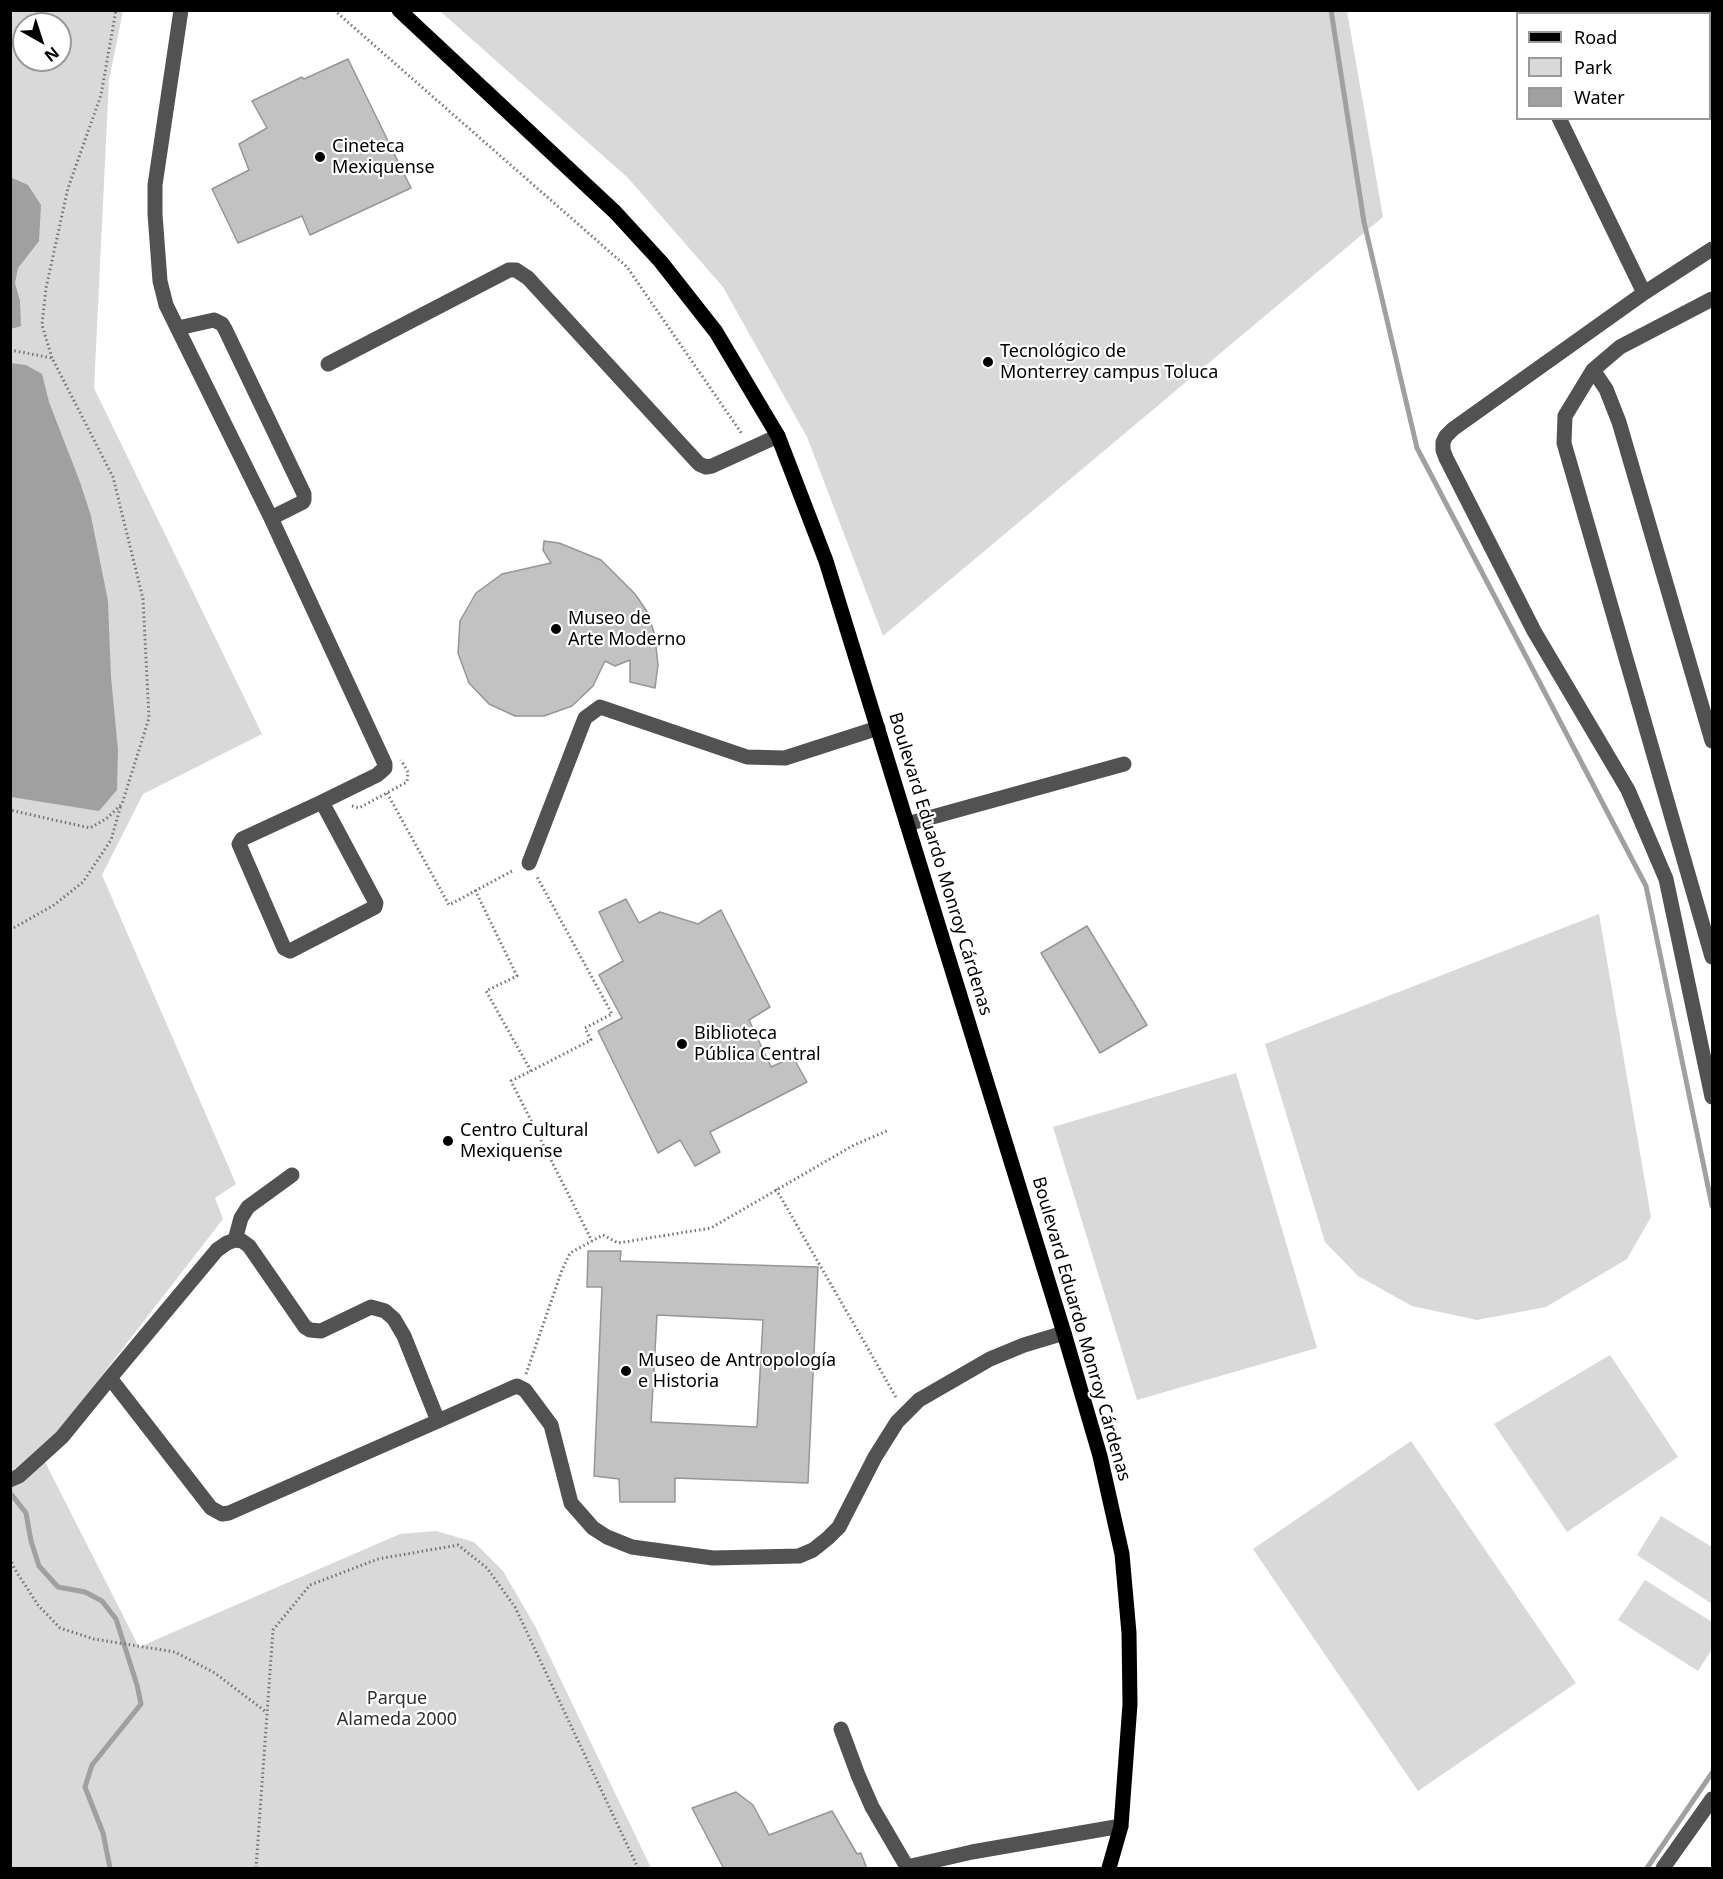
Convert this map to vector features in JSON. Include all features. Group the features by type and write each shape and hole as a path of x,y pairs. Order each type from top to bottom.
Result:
{"main road":[{"name":"Boulevard Eduardo Monroy Cárdenas","path":"399,10 615,212 661,262 716,332 778,436 826,561 1064,1333 1100,1456 1122,1554 1129,1633 1130,1704 1121,1826 1109,1869"}],"street":[{"path":"181,10 158,160 155,214 160,281 166,305 271,518 385,764 385,768 377,775 280,820 242,839 239,844 285,948 292,951 374,909 376,903 322,802"},
{"path":"1560,120 1644,293"},
{"path":"1713,249 1644,293 1453,429 1443,442 1443,450 1534,631 1628,790 1666,879 1713,1097"},
{"path":"328,364 509,270 516,270 528,278 699,464 706,467 712,466 778,436"},
{"path":"1713,299 1620,347 1593,370 1565,416 1564,443 1713,957"},
{"path":"178,328 214,320 222,324 225,329 303,494 303,502 271,518"},
{"path":"1593,370 1606,389 1619,422 1713,741"},
{"path":"529,863 585,718 600,707 747,757 785,758 878,728"},
{"path":"907,824 1124,764"},
{"path":"235,1240 241,1218 248,1207 292,1175"},
{"path":"15,1478 62,1437 218,1250 226,1243 235,1240 242,1241 249,1246 305,1327 310,1330 321,1331 371,1307 385,1311 404,1336 438,1421"},
{"path":"110,1378 211,1508 222,1514 229,1514 512,1388 522,1387 551,1425 571,1503 593,1528 607,1538 632,1547 713,1558 799,1556 813,1550 839,1527 875,1457 897,1422 919,1400 990,1359 1024,1345 1064,1333"},
{"path":"841,1729 872,1807 907,1868 972,1852 1121,1826"},
{"path":"1663,1869 1713,1799"}],"path":[{"path":"10,930 54,905 83,882 111,840 149,718 143,599 113,477 52,358 42,326 46,288 68,188 101,95 116,10"},
{"path":"334,10 627,267 747,443"},
{"path":"10,350 52,358"},
{"path":"347,804 359,808 387,793 449,905 529,863 612,1014 585,1028 591,1040 511,1081 592,1241"},
{"path":"10,810 90,828 106,819 122,804"},
{"path":"475,890 517,976 486,992 531,1071"},
{"path":"522,1387 570,1252 603,1236 618,1243 711,1228 854,1145 887,1131"},
{"path":"776,1189 906,1413"},
{"path":"256,1869 273,1630 310,1585 378,1559 458,1545 487,1568 514,1607 638,1869"},
{"path":"10,1558 38,1605 60,1628 94,1639 175,1652 215,1673 267,1713"}],"green space":[{"name":"Parque Alameda 2000","path":"11,11 123,11 109,80 94,388 262,734 143,794 102,875 236,1184 215,1198 223,1219 41,1454 139,1647 400,1534 436,1531 474,1542 503,1571 535,1626 651,1868 11,1868"},
{"name":"Tecnológico de Monterrey campus Toluca","path":"440,11 1347,11 1383,217 883,636 807,437 723,287 628,178"},
{"path":"1599,914 1651,1217 1627,1259 1546,1307 1477,1320 1412,1306 1358,1276 1325,1242 1265,1044"},
{"path":"1236,1073 1317,1348 1137,1400 1053,1127"},
{"path":"1610,1355 1678,1457 1567,1532 1494,1424"},
{"path":"1411,1441 1576,1683 1418,1791 1253,1549"},
{"path":"1661,1516 1712,1547 1712,1604 1637,1555"},
{"path":"1645,1580 1712,1622 1712,1649 1698,1671 1618,1620"}],"water":[{"path":"10,177 28,185 41,205 39,241 18,268 15,283 20,301 21,326 11,329"},
{"path":"10,363 26,365 42,374 49,402 91,516 108,601 111,677 118,750 117,790 99,811 11,797"}],"building":[{"name":"Cineteca Mexiquense","path":"348,59 411,188 310,235 302,216 238,243 212,189 249,170 239,144 267,128 252,101 302,77 304,79"},
{"name":"Museo de Arte Moderno","path":"544,541 559,543 601,560 635,594 648,613 655,636 658,665 655,688 630,682 630,660 615,666 605,661 593,686 572,706 544,716 515,716 489,704 469,683 458,653 460,621 476,593 502,574 551,563 543,550"},
{"name":"Biblioteca Pública Central","path":"626,899 639,923 660,912 698,924 721,910 770,1007 749,1020 771,1067 793,1057 807,1082 710,1132 720,1152 695,1166 680,1140 658,1153 598,1031 622,1018 599,975 623,961 599,912"},
{"path":"1087,926 1147,1025 1100,1053 1041,953"},
{"name":"Museo de Antropología e Historia","path":"588,1251 621,1251 620,1261 818,1267 808,1483 675,1478 675,1502 620,1502 619,1479 594,1476 602,1287 587,1287","holes":["657,1315 763,1320 757,1427 651,1422"]},
{"path":"736,1792 753,1805 769,1835 832,1811 857,1854 861,1853 867,1869 724,1869 692,1808"}],"waterway":[{"path":"1331,10 1364,222 1417,448 1646,886 1712,1206"},
{"path":"11,1494 26,1513 31,1541 39,1566 58,1587 85,1592 102,1601 116,1619 137,1685 141,1704 92,1765 85,1787 103,1833 110,1868"},
{"path":"1647,1868 1712,1773"}],"place":[{"name":"Cineteca Mexiquense","path":"320,157"},
{"name":"Tecnológico de Monterrey campus Toluca","path":"988,362"},
{"name":"Museo de Arte Moderno","path":"556,629"},
{"name":"Biblioteca Pública Central","path":"682,1044"},
{"name":"Centro Cultural Mexiquense","path":"448,1141"},
{"name":"Museo de Antropología e Historia","path":"626,1371"}]}
